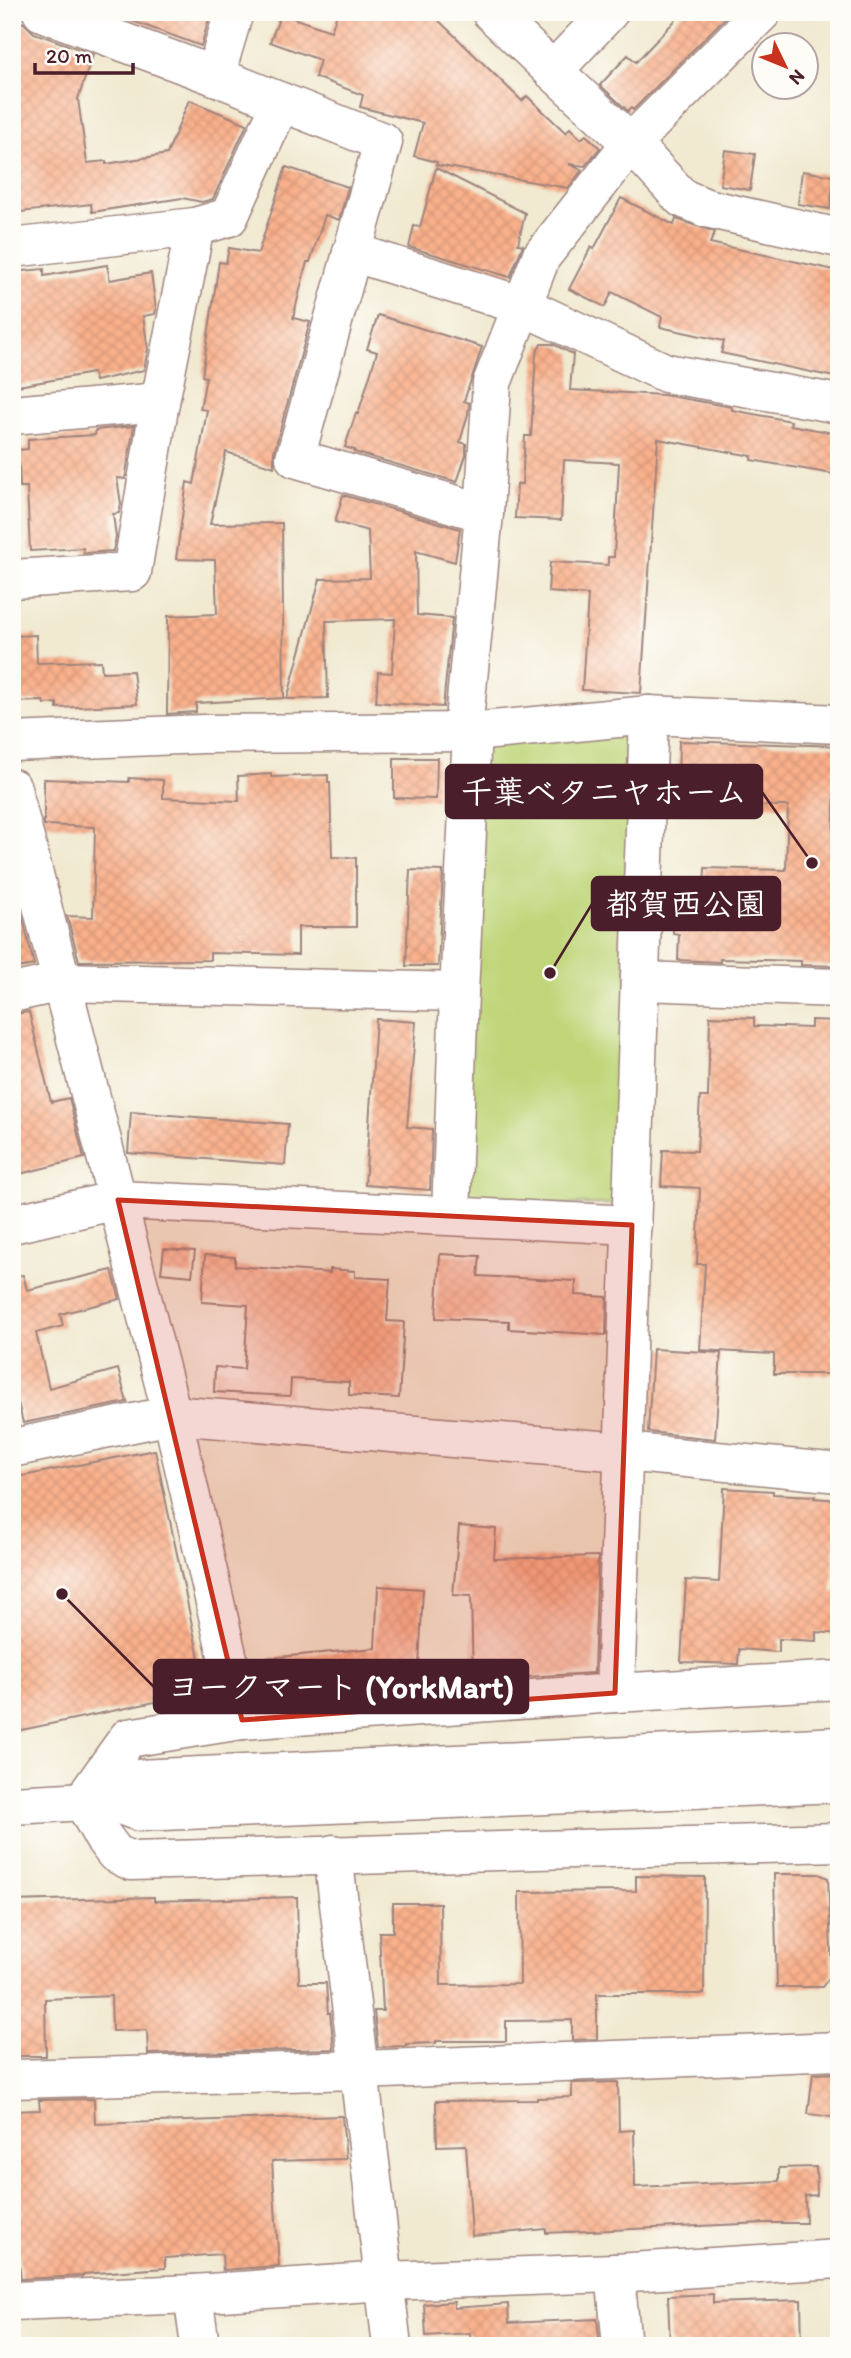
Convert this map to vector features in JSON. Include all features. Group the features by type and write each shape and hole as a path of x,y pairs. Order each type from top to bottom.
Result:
{"street":[{"path":"42,12 383,142 295,458 484,513"},
{"path":"215,76 234,12"},
{"path":"491,12 631,143 682,198 706,208 839,238"},
{"path":"553,71 609,12"},
{"path":"452,1215 467,731 492,383 541,257 631,143 762,12"},
{"path":"12,248 195,227 229,217 281,102"},
{"path":"12,579 132,572 160,402 195,227"},
{"path":"352,252 523,306 666,373 839,404"},
{"path":"12,415 160,402"},
{"path":"615,1693 649,715"},
{"path":"12,742 203,734 467,731 649,715 839,724"},
{"path":"12,788 172,1415 242,1720"},
{"path":"640,981 839,988"},
{"path":"12,993 62,982 459,992"},
{"path":"12,1224 118,1200 632,1225"},
{"path":"12,1448 172,1415 624,1452 839,1474"},
{"path":"838,1811 333,1854 131,1861 115,1853 103,1837 116,1798 128,1738 242,1720 839,1680"},
{"path":"12,1805 839,1746"},
{"path":"116,1798 838,1811"},
{"path":"333,1854 393,2346"},
{"path":"12,2079 360,2070 839,2051"},
{"path":"12,2301 194,2294 384,2281 615,2273 839,2259"},
{"path":"615,2273 622,2346"},
{"path":"194,2294 200,2346"}],"highlighted area":[{"path":"118,1200 632,1225 615,1693 242,1720"}],"green space":[{"path":"636,729 618,1204 476,1205 465,1192 480,754 494,740"}],"building":[{"path":"120,12 211,12 201,46 119,16"},
{"path":"338,12 430,12 522,101 527,96 566,133 570,128 581,139 586,135 600,148 585,166 569,164 582,170 568,188 436,165 437,162 414,156 423,123 360,107 363,95 315,77 320,60 270,42 281,14 331,31"},
{"path":"683,12 731,12 633,110 631,108 628,111 600,85 628,55 636,62"},
{"path":"12,19 24,23 34,33 93,54 78,99 87,163 106,161 106,164 167,154 189,100 247,124 213,199 202,202 182,198 92,212 91,204 12,213"},
{"path":"725,150 755,154 750,190 720,185"},
{"path":"286,167 348,187 339,220 325,215 310,262 307,262 293,318 310,322 274,452 274,467 226,452 210,524 282,523 284,698 196,703 196,712 167,714 168,616 217,614 215,560 176,559 187,482 194,484 207,410 200,409 206,377 202,376 219,262 226,263 229,248 258,253"},
{"path":"436,168 525,213 518,244 523,245 510,277 409,247 414,226 420,227"},
{"path":"802,171 834,176 830,209 798,204"},
{"path":"621,198 674,225 676,219 715,232 710,243 839,271 839,378 721,353 724,341 660,327 662,317 612,292 605,307 569,289"},
{"path":"107,265 110,280 151,273 156,309 155,314 143,316 148,349 144,370 95,381 93,373 12,387 12,272 44,269 44,276"},
{"path":"378,315 482,347 464,401 469,403 468,414 460,442 466,444 466,455 457,482 345,447 377,352 367,349"},
{"path":"541,344 553,344 573,354 570,390 664,395 732,407 732,410 791,421 790,425 839,434 839,475 751,460 752,456 658,439 641,693 582,690 588,595 548,592 550,562 608,565 608,557 614,557 619,463 564,460 561,520 515,518 517,484 522,484 525,436 531,436 536,354"},
{"path":"134,426 125,479 117,478 121,504 119,513 113,514 116,537 113,551 84,553 83,548 30,551 27,487 20,487 18,450 28,449 28,439 95,435 96,430"},
{"path":"343,495 460,529 455,562 416,551 417,615 452,618 443,707 376,702 378,672 392,673 395,619 326,621 328,698 287,699 320,579 370,578 368,531 335,522"},
{"path":"36,635 37,663 101,661 102,672 133,671 137,704 57,708 57,703 44,704 43,701 12,702 12,636"},
{"path":"679,741 839,746 839,771 835,771 833,851 839,851 839,966 801,965 801,961 678,960 679,934 673,933 674,891 704,891 705,868 786,870 788,806 709,805 678,787"},
{"path":"394,758 437,758 436,799 394,798"},
{"path":"271,774 271,777 328,775 332,857 356,858 356,927 298,927 298,955 210,953 210,960 79,961 67,916 93,917 95,827 44,825 44,779 129,782 129,778 163,780 163,798 239,801 238,776"},
{"path":"410,870 443,871 438,966 406,966"},
{"path":"12,915 22,915 34,965 12,969"},
{"path":"29,1012 51,1102 69,1098 84,1158 12,1176 12,1014"},
{"path":"710,1016 754,1018 754,1026 811,1028 811,1020 839,1021 839,1374 774,1374 774,1354 700,1350 705,1264 697,1264 700,1188 661,1186 663,1150 697,1151 700,1097 708,1097"},
{"path":"376,1019 416,1022 407,1127 432,1129 430,1190 365,1185"},
{"path":"131,1112 288,1124 285,1165 128,1153"},
{"path":"164,1249 195,1251 192,1276 161,1273"},
{"path":"440,1254 480,1256 478,1276 576,1281 575,1295 607,1297 606,1335 509,1329 509,1321 436,1318"},
{"path":"205,1255 235,1257 235,1266 330,1273 330,1269 355,1271 355,1277 390,1279 387,1321 404,1322 399,1398 349,1395 349,1382 291,1379 290,1396 214,1392 215,1367 244,1369 248,1305 202,1302"},
{"path":"112,1270 120,1299 60,1314 63,1326 36,1333 49,1388 118,1369 127,1402 23,1423 12,1378 12,1276 23,1275 27,1290"},
{"path":"653,1349 721,1353 715,1439 648,1432"},
{"path":"155,1450 203,1677 158,1686 160,1701 12,1732 12,1478"},
{"path":"724,1488 773,1491 773,1494 839,1500 839,1539 835,1539 832,1592 839,1592 839,1634 816,1632 816,1641 779,1639 779,1652 739,1649 738,1664 681,1662 686,1580 719,1582"},
{"path":"459,1526 496,1529 494,1559 598,1556 594,1673 473,1680 471,1596 453,1595"},
{"path":"378,1586 423,1589 418,1685 272,1696 268,1658 375,1648"},
{"path":"774,1874 819,1874 828,1878 832,1974 822,1987 777,1987"},
{"path":"636,1876 705,1877 704,1994 597,1994 597,2039 572,2040 572,2020 506,2021 506,2041 436,2041 378,2047 374,2011 383,2011 379,1932 393,1932 393,1903 440,1903 441,1985 520,1984 519,1892 636,1891"},
{"path":"154,1897 154,1901 297,1897 299,1983 326,1983 334,2049 148,2054 147,2030 112,2031 111,1996 45,1999 46,2056 12,2056 12,1901"},
{"path":"838,2073 832,2117 808,2114 813,2074"},
{"path":"618,2082 619,2131 634,2130 635,2187 779,2181 779,2168 816,2167 817,2195 805,2196 806,2223 546,2233 546,2229 472,2236 466,2145 437,2146 436,2101 572,2097 572,2083"},
{"path":"94,2099 95,2124 342,2116 346,2159 272,2161 279,2266 223,2270 222,2254 165,2258 165,2268 21,2279 18,2253 12,2253 12,2111 40,2110 39,2100"},
{"path":"713,2294 713,2303 801,2300 802,2346 670,2346 668,2296"},
{"path":"454,2302 454,2308 508,2304 509,2323 597,2319 600,2346 473,2346 470,2333 426,2336 424,2304"}],"place":[{"name":"千葉ベタニヤホーム","path":"812,863"},
{"name":"都賀西公園","path":"550,973"},
{"name":"ヨークマート (YorkMart)","path":"62,1594"}]}
